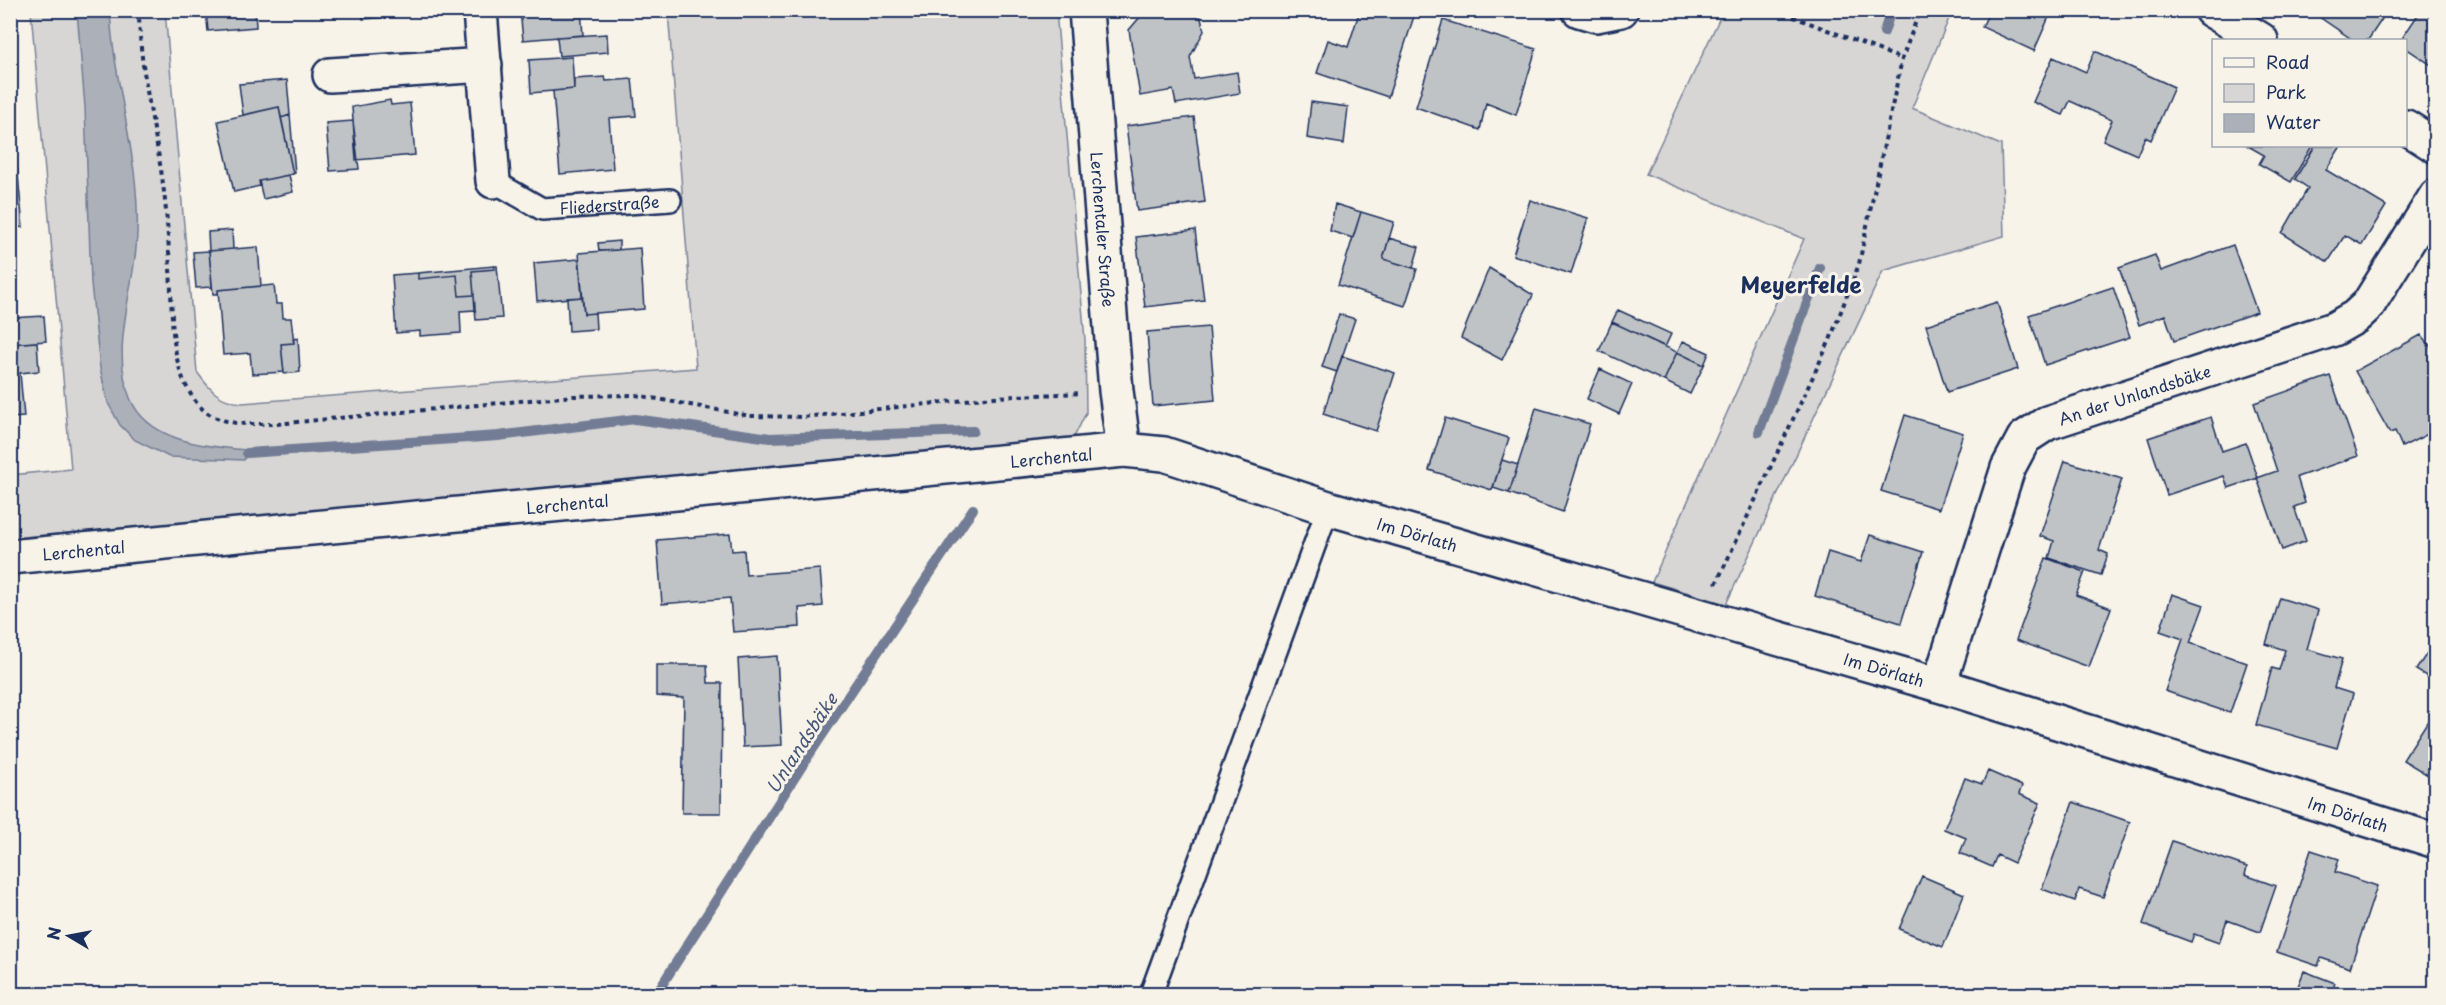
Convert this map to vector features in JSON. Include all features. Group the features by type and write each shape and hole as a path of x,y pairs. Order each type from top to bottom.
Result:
{"street":[{"name":"Fliederstraße","path":"480,10 493,181"},
{"name":"Lerchentaler Straße","path":"1086,10 1116,391 1124,450"},
{"path":"1579,10 1596,15 1622,10"},
{"path":"2211,10 2259,39"},
{"path":"330,75 485,65"},
{"path":"2407,129 2436,146"},
{"name":"An der Unlandsbäke","path":"1939,685 2008,468 2024,438 2047,423 2334,329 2355,317 2368,305 2436,196"},
{"name":"Im Dörlath","path":"1124,450 1164,454 1328,508 1939,685 2436,841"},
{"name":"Lerchental","path":"10,557 1124,450"}],"lane":[{"name":"Fliederstraße","path":"493,181 542,209 670,200"},
{"path":"1151,994 1328,508"}],"path":[{"path":"138,10 143,74 160,165 175,348 182,379 196,403 215,418 239,424 276,424 573,396 636,395 750,416 803,417 994,397 1116,391"},
{"path":"1776,10 1902,59"},
{"path":"1700,617 1830,339 1859,264 1902,59 1920,10"}],"green space":[{"path":"31,11 165,11 197,372 216,394 227,400 242,403 696,368 668,11 1056,11 1085,340 1086,413 1069,447 11,538 11,475 71,469"},
{"path":"1723,11 1952,11 1912,108 2001,145 2004,236 1883,271 1726,604 1652,582 1804,239 1646,174"}],"water":[{"path":"77,11 110,11 117,74 134,168 137,232 122,348 125,382 130,398 138,413 164,433 196,443 245,450 247,453 244,460 169,457 135,440 120,425 108,403 100,368 91,284 85,107"}],"building":[{"path":"206,10 255,10 256,27 208,31"},
{"path":"362,10 377,10 378,18 363,19"},
{"path":"377,10 427,10 427,13 378,18"},
{"path":"520,10 581,10 583,35 523,40"},
{"path":"1146,10 1199,10 1204,31 1190,57 1194,79 1237,72 1240,93 1176,104 1173,90 1140,96 1129,30"},
{"path":"1360,10 1416,10 1388,97 1317,73 1328,40 1348,47"},
{"path":"1990,10 2052,10 2034,51 1982,27"},
{"path":"2309,10 2388,10 2369,39 2352,39"},
{"path":"2421,10 2436,10 2436,68 2407,49 2407,39 2402,39"},
{"path":"1443,20 1536,49 1516,115 1486,103 1480,130 1416,107"},
{"path":"607,34 608,52 559,56 557,37"},
{"path":"2095,51 2174,87 2151,140 2145,137 2137,155 2103,140 2112,120 2070,101 2063,115 2033,102 2053,57 2086,72"},
{"path":"572,57 574,89 531,93 529,60"},
{"path":"605,77 606,81 632,79 636,116 609,118 613,169 560,174 553,91 574,89 574,79"},
{"path":"287,80 290,115 281,118 279,107 243,115 239,84"},
{"path":"390,100 391,105 410,103 415,155 356,160 352,107"},
{"path":"1311,102 1348,107 1344,144 1307,138"},
{"path":"279,107 293,174 259,181 260,186 234,192 218,121"},
{"path":"290,115 295,173 293,174 281,118"},
{"path":"1194,117 1205,202 1137,211 1126,126"},
{"path":"353,121 359,169 330,171 326,123"},
{"path":"2250,147 2311,147 2291,182 2259,164 2264,155"},
{"path":"2314,147 2340,147 2326,170 2386,206 2362,245 2345,235 2328,262 2282,233 2308,188 2295,179"},
{"path":"10,155 16,155 23,227 10,228"},
{"path":"289,175 293,192 263,199 259,181"},
{"path":"1530,200 1588,218 1571,274 1513,255"},
{"path":"1335,204 1361,212 1353,238 1330,231"},
{"path":"1361,212 1394,222 1383,259 1417,269 1405,306 1338,285"},
{"path":"232,230 233,249 209,251 208,232"},
{"path":"1195,230 1204,300 1145,307 1136,237"},
{"path":"1389,238 1419,247 1413,268 1383,259"},
{"path":"619,241 619,250 599,251 598,243"},
{"path":"2233,245 2257,312 2174,341 2165,315 2139,325 2119,268 2155,255 2161,271"},
{"path":"258,247 261,286 218,290 218,294 213,294 209,251"},
{"path":"640,248 644,309 584,314 579,253"},
{"path":"209,251 212,287 196,288 193,252"},
{"path":"579,259 582,297 537,301 534,263"},
{"path":"494,266 495,269 472,271 474,295 459,296 457,275 418,279 418,273"},
{"path":"494,266 497,266 502,318 476,320 472,271 495,269"},
{"path":"1489,268 1533,295 1502,360 1461,338"},
{"path":"418,273 418,279 457,275 459,296 474,295 475,310 460,311 461,333 420,336 420,331 396,333 392,275"},
{"path":"274,285 276,304 282,304 283,318 291,318 294,343 281,344 284,372 252,374 250,353 223,355 218,290"},
{"path":"2113,287 2130,337 2045,365 2029,315"},
{"path":"582,297 584,314 595,313 596,329 569,331 567,298"},
{"path":"1997,302 2018,369 1947,392 1926,325"},
{"path":"1618,310 1671,334 1665,347 1612,322"},
{"path":"1339,314 1355,319 1337,372 1322,367"},
{"path":"44,316 46,341 10,344 10,318"},
{"path":"1612,322 1677,352 1664,381 1599,351"},
{"path":"1209,327 1215,400 1153,406 1147,332"},
{"path":"2421,335 2436,353 2436,430 2402,447 2395,431 2390,433 2355,371"},
{"path":"298,338 300,372 284,374 281,344 294,343 293,339"},
{"path":"1683,341 1709,353 1704,365 1677,352"},
{"path":"37,342 39,371 20,373 24,417 10,418 10,344"},
{"path":"1677,352 1704,365 1690,394 1664,381"},
{"path":"1342,356 1395,373 1376,431 1323,414"},
{"path":"1600,369 1632,384 1619,414 1587,399"},
{"path":"2330,376 2358,456 2297,477 2305,503 2294,507 2306,541 2282,550 2257,478 2277,471 2254,403"},
{"path":"1536,408 1590,424 1563,512 1509,493"},
{"path":"1905,415 1963,433 1939,509 1881,491"},
{"path":"2211,417 2222,451 2246,443 2258,478 2228,488 2224,476 2167,495 2148,438"},
{"path":"1445,418 1509,438 1492,490 1429,470"},
{"path":"1502,460 1518,465 1509,493 1493,488"},
{"path":"2065,461 2122,479 2099,550 2108,554 2101,575 2049,558 2054,541 2040,536"},
{"path":"730,534 732,551 744,550 746,575 820,569 823,606 799,608 800,627 733,632 730,598 662,604 657,540"},
{"path":"1870,535 1923,552 1901,623 1815,596 1828,552 1861,562"},
{"path":"2046,558 2085,572 2076,595 2111,608 2089,667 2016,640"},
{"path":"2172,594 2204,605 2190,643 2247,663 2230,713 2165,691 2183,639 2160,631"},
{"path":"2280,598 2318,610 2307,649 2342,659 2334,688 2353,694 2337,748 2256,725 2272,668 2279,670 2285,650 2266,644"},
{"path":"2436,639 2436,682 2416,670"},
{"path":"777,656 782,745 743,747 738,659"},
{"path":"656,665 707,665 708,683 722,683 721,813 682,813 684,698 656,696"},
{"path":"2436,708 2436,780 2403,760"},
{"path":"1988,771 2022,786 2019,794 2040,803 2014,863 1997,855 1992,867 1960,853 1966,838 1944,829 1965,778 1982,784"},
{"path":"2073,802 2130,822 2103,897 2079,889 2075,901 2042,889"},
{"path":"2172,841 2247,867 2245,875 2276,886 2260,932 2227,920 2219,943 2194,934 2191,942 2143,924"},
{"path":"2311,850 2339,859 2335,872 2377,886 2350,968 2321,958 2318,966 2277,952"},
{"path":"1922,876 1964,894 1943,947 1899,929"},
{"path":"2304,971 2335,983 2331,994 2295,994"}],"waterway":[{"name":"Unlandsbäke","path":"1884,32 1891,10"},
{"name":"Unlandsbäke","path":"1759,432 1820,268"},
{"path":"247,453 498,436 635,419 770,438 973,431"},
{"name":"Unlandsbäke","path":"656,994 809,755 973,509"}],"district":[{"name":"Meyerfelde","path":"1801,283"}]}
